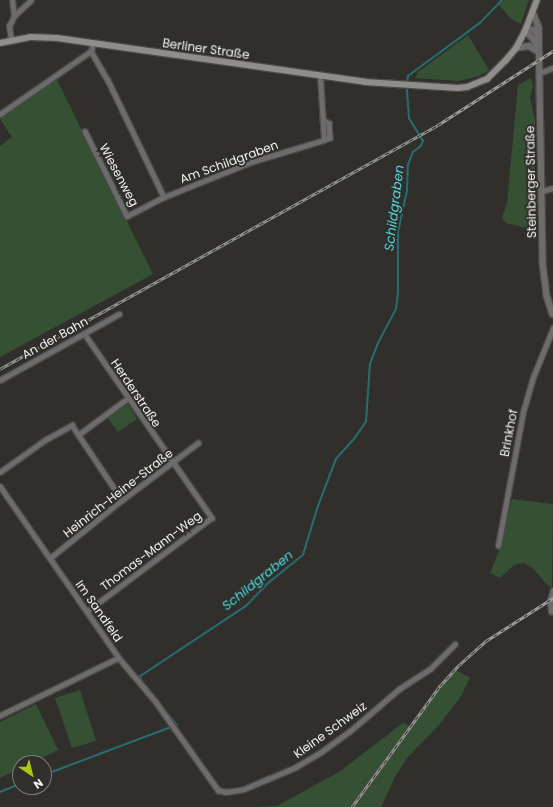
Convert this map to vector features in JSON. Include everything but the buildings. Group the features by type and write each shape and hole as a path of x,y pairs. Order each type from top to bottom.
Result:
{"main road":[{"name":"Berliner Straße","path":"0,43 30,37 57,38 320,76 403,86 448,88 467,87 486,79 497,70 516,48 526,29 536,0"}],"street":[{"path":"12,0 14,16"},
{"path":"11,40 9,26 14,16 32,0"},
{"name":"Steinberger Straße","path":"533,12 539,28 538,50 544,277 553,314"},
{"path":"526,29 534,30 539,37"},
{"path":"526,29 533,38 538,50"},
{"path":"0,114 91,51 94,43"},
{"path":"516,48 529,46 538,50"},
{"path":"91,51 108,80 164,197"},
{"path":"539,73 553,68"},
{"name":"Am Schildgraben","path":"143,208 164,197 251,162 324,140 320,76"},
{"name":"Wiesenweg","path":"85,131 127,216 143,208"},
{"path":"542,191 553,188"},
{"name":"An der Bahn","path":"0,380 119,314"},
{"name":"Brinkhof","path":"498,546 523,412 532,380 553,328"},
{"name":"Herderstraße","path":"84,333 172,463"},
{"path":"78,435 128,398"},
{"path":"0,472 45,440 72,425 122,500"},
{"name":"Heinrich-Heine-Straße","path":"50,558 122,500 198,443"},
{"name":"Thomas-Mann-Weg","path":"87,612 212,518 172,463"},
{"name":"Im Sandfeld","path":"0,486 119,658 0,716"},
{"path":"551,612 550,600 553,590"},
{"name":"Kleine Schweiz","path":"119,658 156,702 218,790 226,792 244,789 268,779 296,767 321,752 348,732 399,689 430,669 455,644"}],"green space":[{"path":"504,0 529,0 521,24 511,19 499,5"},
{"path":"468,35 489,70 479,76 458,81 415,78 418,72"},
{"path":"56,78 153,274 0,357 0,146 12,137 0,119 0,116"},
{"path":"531,78 533,86 530,98 535,120 534,230 506,223 502,218 507,203 518,85"},
{"path":"128,404 137,419 118,432 108,418"},
{"path":"512,499 553,504 552,587 548,586 533,568 524,563 514,565 500,578 490,573 501,546"},
{"path":"456,670 470,678 461,696 439,725 407,758 395,777 381,807 355,807 440,687"},
{"path":"80,690 96,741 72,748 55,698"},
{"path":"36,704 58,750 48,755 12,755 12,772 0,778 0,722"},
{"path":"403,723 409,726 350,807 253,807 277,806 339,772"}],"waterway":[{"name":"Schildgraben","path":"407,83 408,76 480,23 502,0"},
{"name":"Schildgraben","path":"141,679 139,677 246,606 267,584 303,555 318,506 336,459 354,439 366,422 370,364 378,343 396,309 398,293 398,232 407,191 408,165 413,152 421,146 423,141 409,119 407,87"},
{"name":"Schildgraben","path":"145,684 177,725 175,725"},
{"name":"Schildgraben","path":"52,772 171,727"},
{"name":"Schildgraben","path":"0,792 12,787"}],"railway":[{"path":"0,369 438,125 553,51"},
{"path":"352,807 440,686 458,666 486,641 553,598"}]}
